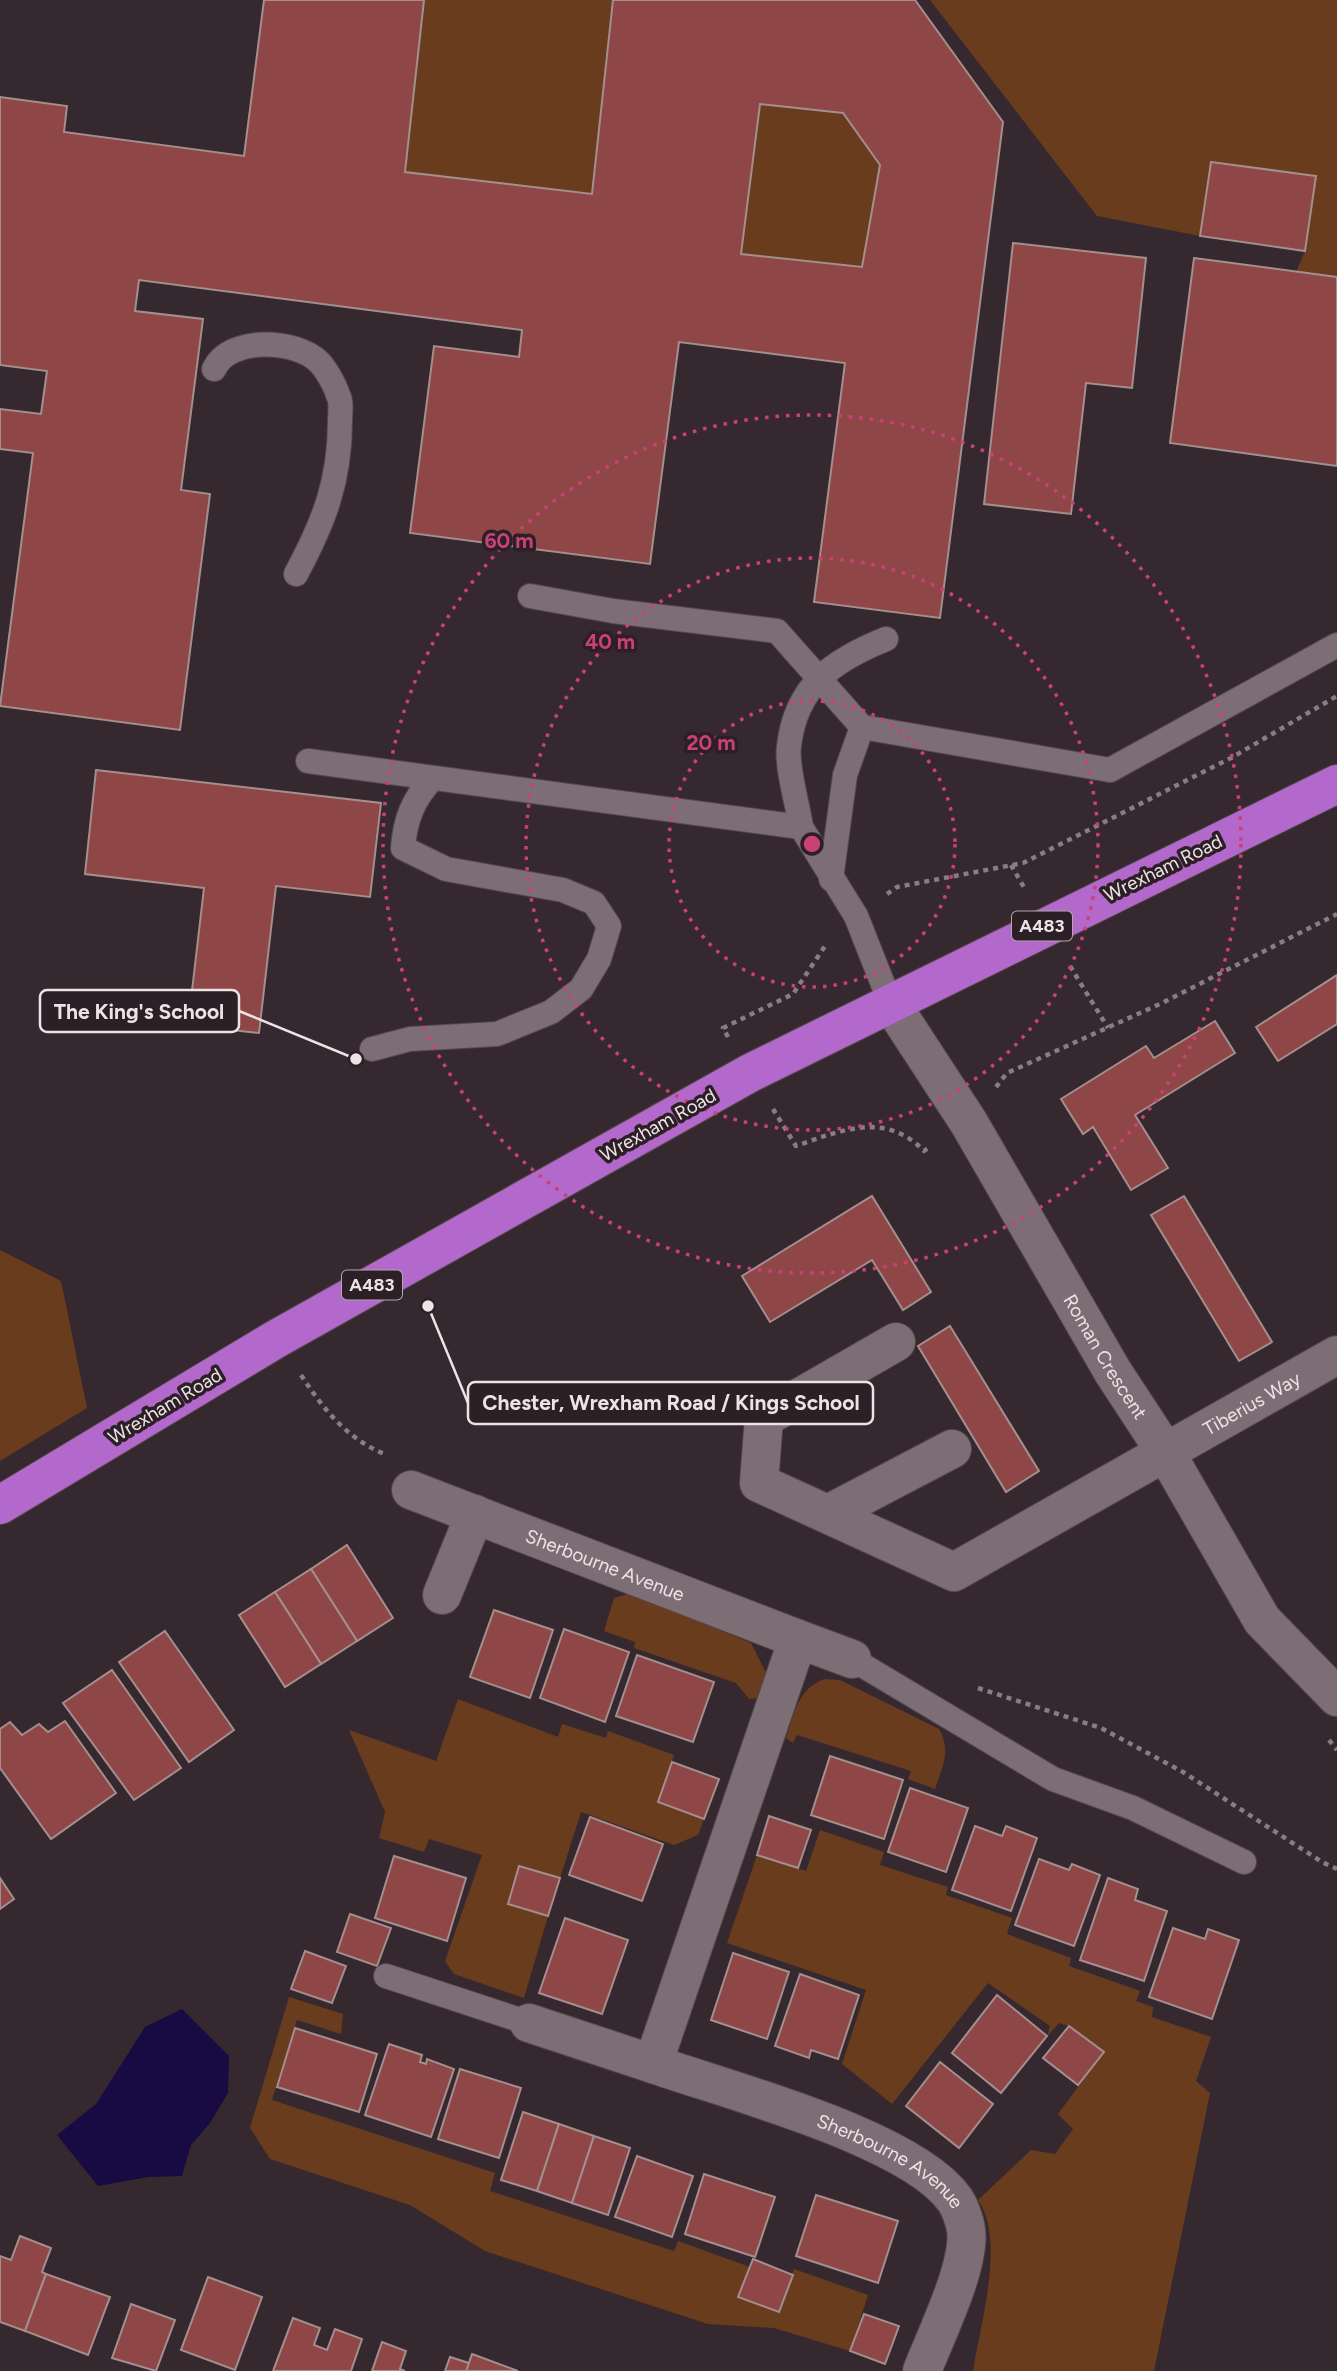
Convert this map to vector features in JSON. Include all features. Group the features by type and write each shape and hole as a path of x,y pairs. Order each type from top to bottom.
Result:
{"highway":[{"name":"Wrexham Road","path":"0,1505 276,1339 750,1073 1337,783"}],"street":[{"name":"Roman Crescent","path":"890,1002 969,1123 1113,1373 1167,1453 1262,1620 1337,1697"},
{"path":"896,1342 764,1418 760,1483 828,1514 952,1449"},
{"name":"Tiberius Way","path":"828,1514 954,1572 1337,1355"},
{"name":"Sherbourne Avenue","path":"411,1490 852,1659"},
{"path":"442,1595 475,1514"},
{"path":"653,2064 798,1639"},
{"name":"Sherbourne Avenue","path":"529,2023 872,2140 927,2174 956,2201 966,2231 962,2266 922,2371"}],"lane":[{"path":"214,369 217,361 232,351 281,344 318,362 340,397 340,460 318,532 296,574"},
{"path":"530,596 613,611 777,631 862,727 1110,770 1337,645"},
{"path":"886,639 847,655 818,677 798,710 788,748 801,827 856,916 890,1002"},
{"path":"831,879 845,775 862,727"},
{"path":"308,761 801,827"},
{"path":"372,1049 410,1039 496,1034 551,1012 581,989 599,959 609,926 594,902 563,890 446,869 403,848 411,809 419,793 433,778"},
{"name":"Sherbourne Avenue","path":"852,1659 1053,1779 1133,1808 1244,1862"},
{"name":"Sherbourne Avenue","path":"386,1976 529,2023"}],"path":[{"path":"750,1073 723,1028 793,994 832,935 897,887 1023,863 1231,758 1337,696"},
{"path":"1007,1073 1108,1028 1337,914"},
{"path":"1083,988 1108,1028"},
{"path":"796,1146 849,1128 878,1125 896,1130 924,1151"},
{"path":"276,1339 324,1409 363,1446 418,1468 411,1490"},
{"path":"965,1685 1101,1728 1183,1772 1322,1862 1337,1868"}],"shaded area":[{"path":"424,0 613,0 592,194 405,172"},
{"path":"930,0 1337,0 1337,277 1296,272 1305,251 1316,176 1212,162 1200,236 1097,216"},
{"path":"760,104 843,113 880,165 862,267 741,254"},
{"path":"0,1250 61,1281 87,1408 0,1461"},
{"path":"631,1593 751,1643 766,1673 761,1698 749,1699 736,1683 634,1648 635,1642 604,1631 614,1598"},
{"path":"824,1679 840,1680 939,1729 945,1751 935,1789 908,1779 911,1771 797,1735 793,1743 786,1738 802,1696"},
{"path":"458,1699 558,1737 562,1724 606,1738 608,1731 674,1755 658,1802 704,1819 698,1835 674,1845 581,1812 560,1878 519,1866 508,1903 548,1916 524,1998 454,1974 445,1961 482,1855 429,1839 424,1852 379,1838 385,1812 349,1730 436,1761"},
{"path":"820,1830 884,1852 880,1865 948,1887 946,1895 1012,1918 1007,1934 1071,1958 1069,1966 1140,1991 1136,2001 1153,2007 1152,2017 1211,2037 1196,2081 1210,2093 1154,2371 973,2371 991,2260 986,2217 978,2200 1031,2150 1055,2154 1073,2129 1058,2114 1104,2052 1069,2026 1059,2023 1047,2036 1050,2026 988,1983 892,2104 842,2064 866,1990 727,1943 757,1855 806,1871"},
{"path":"289,1997 343,2014 341,2034 297,2020 272,2100 495,2173 490,2191 674,2251 678,2241 750,2267 738,2297 778,2312 794,2269 868,2295 850,2351 774,2328 708,2324 485,2251 410,2205 270,2159 250,2128"},
{"path":"182,2009 229,2056 228,2093 210,2123 191,2145 182,2176 148,2177 98,2186 57,2135 96,2104 145,2027"}],"building":[{"path":"264,0 424,0 405,172 592,194 613,0 915,0 1003,122 940,618 814,602 845,363 679,342 650,564 410,533 434,346 519,357 522,330 139,280 135,311 203,319 181,490 210,494 180,730 0,706 33,453 0,449 0,409 41,414 47,371 0,365 0,97 67,106 64,132 244,156","holes":["760,104 843,113 880,165 862,267 741,254"]},
{"path":"1211,162 1316,176 1305,251 1200,236"},
{"path":"1013,243 1146,258 1132,388 1086,383 1071,514 984,504"},
{"path":"1194,258 1337,277 1337,466 1170,443"},
{"path":"96,770 381,803 370,897 276,886 259,1033 188,1025 204,888 85,874"},
{"path":"1337,975 1337,1024 1278,1061 1256,1027"},
{"path":"1215,1021 1235,1053 1135,1115 1168,1168 1131,1190 1093,1127 1083,1134 1061,1099 1146,1046 1154,1058"},
{"path":"872,1196 931,1292 903,1310 872,1260 770,1322 742,1276"},
{"path":"1184,1196 1272,1342 1239,1361 1151,1215"},
{"path":"950,1326 1039,1471 1006,1492 918,1346"},
{"path":"347,1545 393,1618 357,1641 311,1569"},
{"path":"311,1569 357,1641 321,1664 275,1592"},
{"path":"275,1592 321,1664 285,1687 239,1615"},
{"path":"494,1610 553,1630 530,1698 470,1677"},
{"path":"564,1629 629,1652 605,1722 540,1698"},
{"path":"165,1631 234,1730 189,1762 119,1662"},
{"path":"637,1655 714,1682 693,1742 616,1716"},
{"path":"112,1670 181,1768 134,1800 63,1703"},
{"path":"65,1721 116,1793 51,1839 0,1768 0,1729 10,1722 22,1735 39,1724 48,1732"},
{"path":"830,1756 903,1780 884,1839 811,1815"},
{"path":"672,1762 719,1779 704,1819 658,1802"},
{"path":"910,1788 968,1808 946,1872 888,1852"},
{"path":"769,1816 811,1830 798,1868 757,1855"},
{"path":"590,1817 663,1844 642,1901 569,1875"},
{"path":"975,1826 1002,1836 1006,1826 1037,1838 1011,1911 952,1890"},
{"path":"394,1856 466,1878 447,1941 375,1918"},
{"path":"1039,1859 1069,1870 1072,1864 1100,1875 1074,1946 1015,1925"},
{"path":"519,1866 560,1878 548,1916 508,1904"},
{"path":"0,1878 14,1899 0,1909"},
{"path":"1108,1878 1138,1889 1135,1900 1167,1911 1144,1981 1080,1960"},
{"path":"350,1914 391,1928 377,1966 337,1952"},
{"path":"565,1918 628,1940 602,2014 539,1993"},
{"path":"1173,1928 1205,1939 1208,1929 1239,1940 1212,2019 1149,1997"},
{"path":"305,1951 346,1966 332,2003 291,1989"},
{"path":"733,1953 789,1972 767,2039 711,2020"},
{"path":"800,1974 859,1995 838,2059 811,2050 809,2058 775,2046"},
{"path":"997,1995 1047,2036 1001,2093 952,2053"},
{"path":"1069,2026 1104,2052 1078,2085 1043,2058"},
{"path":"295,2028 377,2054 359,2112 277,2087"},
{"path":"389,2044 422,2055 420,2062 426,2064 427,2059 454,2069 431,2137 365,2115"},
{"path":"940,2062 993,2104 959,2148 906,2106"},
{"path":"460,2069 521,2088 499,2158 438,2139"},
{"path":"523,2112 559,2124 537,2191 501,2180"},
{"path":"559,2124 594,2136 572,2203 537,2191"},
{"path":"594,2136 630,2148 608,2215 572,2203"},
{"path":"637,2156 693,2176 672,2237 615,2217"},
{"path":"704,2174 775,2197 755,2257 685,2234"},
{"path":"816,2195 898,2221 878,2283 796,2256"},
{"path":"20,2236 51,2248 42,2272 46,2274 25,2331 0,2322 0,2256 11,2260"},
{"path":"753,2259 793,2275 779,2312 738,2297"},
{"path":"46,2274 110,2297 88,2355 25,2331"},
{"path":"208,2277 262,2297 235,2370 181,2350"},
{"path":"131,2304 175,2320 156,2371 112,2358"},
{"path":"864,2314 899,2326 885,2364 850,2351"},
{"path":"293,2318 320,2328 314,2345 327,2350 335,2329 362,2339 351,2371 273,2371"},
{"path":"382,2342 406,2351 400,2369 405,2371 372,2371"},
{"path":"472,2354 518,2371 466,2371"},
{"path":"450,2357 469,2363 466,2371 445,2371"}],"place":[{"name":"The King's School","path":"356,1059"},
{"name":"Chester, Wrexham Road / Kings School","path":"428,1306"}]}
